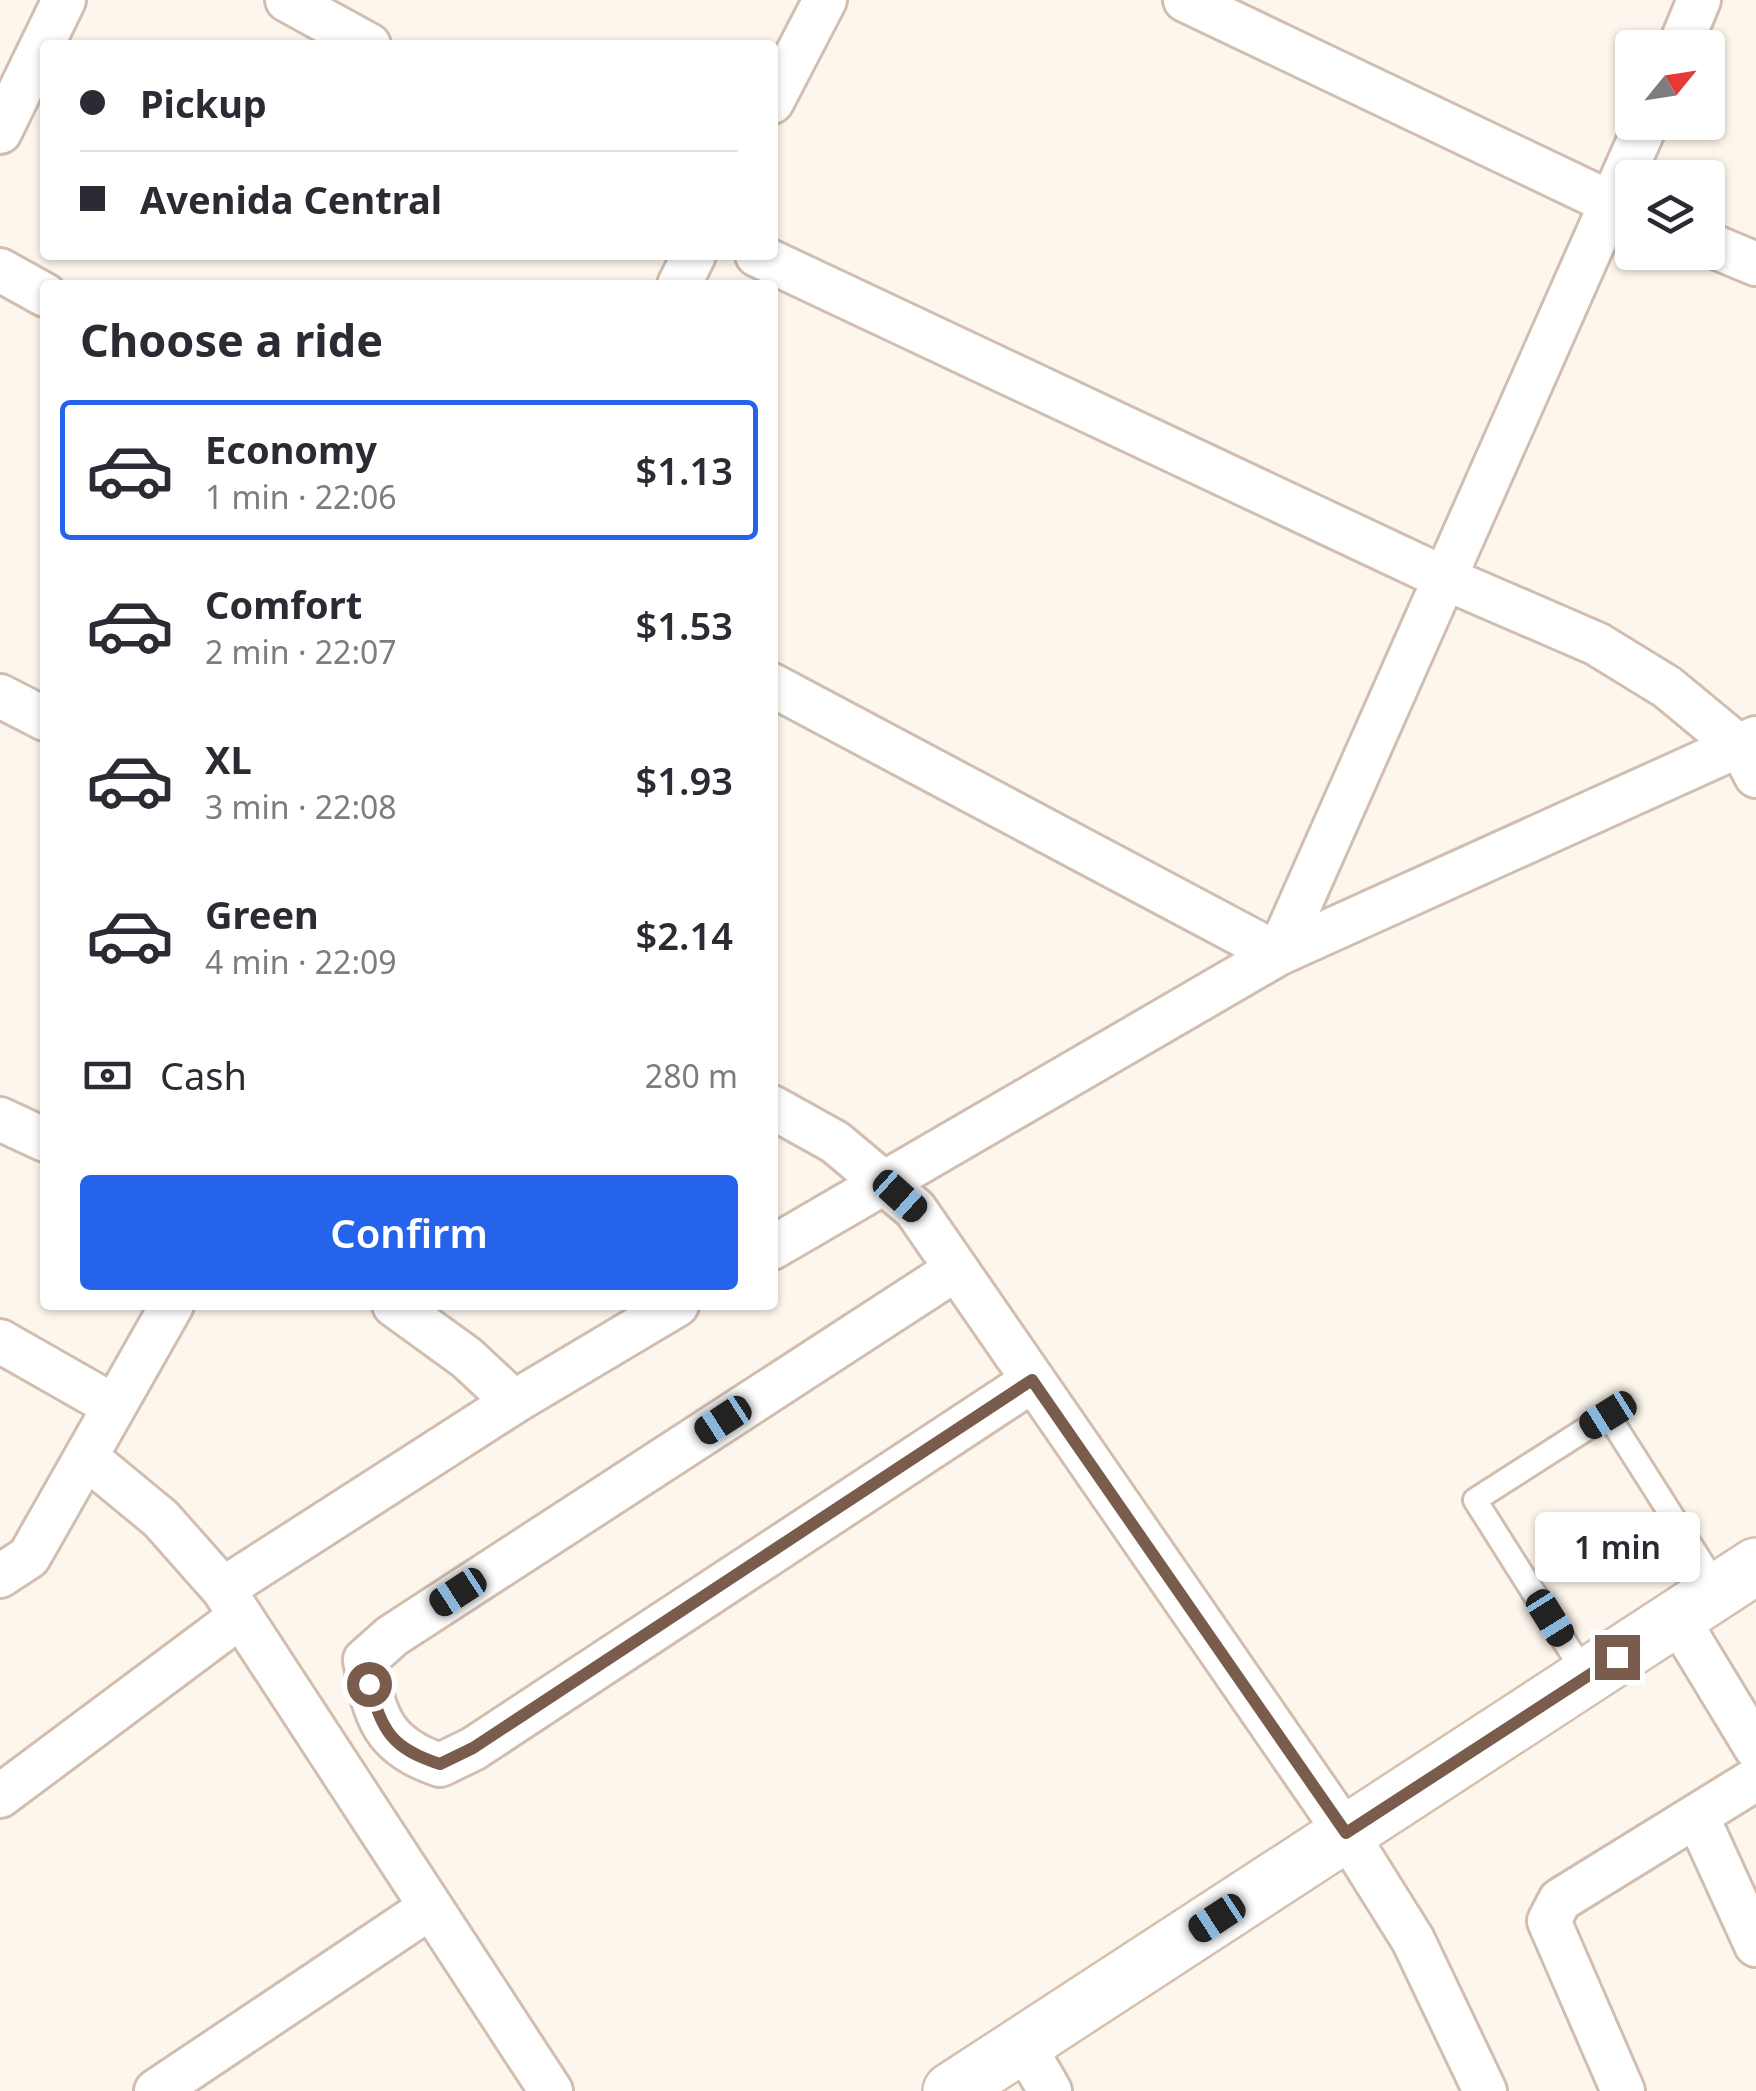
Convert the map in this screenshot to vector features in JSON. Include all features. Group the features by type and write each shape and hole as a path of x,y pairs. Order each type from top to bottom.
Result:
{"main road":[{"path":"951,2091 1712,1595"}],"street":[{"path":"45,40 64,0"},
{"path":"287,0 359,40"},
{"path":"778,91 826,0"},
{"path":"1185,0 1615,205"},
{"path":"1686,30 1699,0"},
{"path":"0,132 40,50"},
{"path":"1278,954 1442,577 1615,225"},
{"path":"1725,251 1756,264"},
{"path":"768,260 1442,577 1597,644 1667,687 1751,754 1278,954 778,1244"},
{"path":"0,270 40,291"},
{"path":"778,688 1278,954"},
{"path":"0,696 40,716"},
{"path":"778,1110 835,1142 915,1209 1346,1833 1413,1940 1486,2091"},
{"path":"0,1119 40,1138"},
{"path":"955,1270 392,1636 364,1660 382,1727 407,1754 440,1764 473,1748 1032,1380"},
{"path":"0,1576 28,1557 169,1310"},
{"path":"401,1310 467,1358 514,1402"},
{"path":"0,1796 232,1602 514,1402 669,1310"},
{"path":"0,1341 114,1406"},
{"path":"86,1457 161,1519 232,1602 552,2091"},
{"path":"1712,1595 1756,1704"},
{"path":"1712,1595 1756,1748"},
{"path":"1623,2091 1549,1920 1560,1900 1756,1780"},
{"path":"1698,1818 1756,1945"},
{"path":"156,2091 431,1908"},
{"path":"1024,2044 1050,2091"}],"lane":[{"path":"1587,1677 1475,1500 1608,1415 1712,1595"}],"route":[{"path":"369,1684 382,1727 407,1754 440,1764 473,1748 1032,1380 1346,1833 1617,1657"}]}
